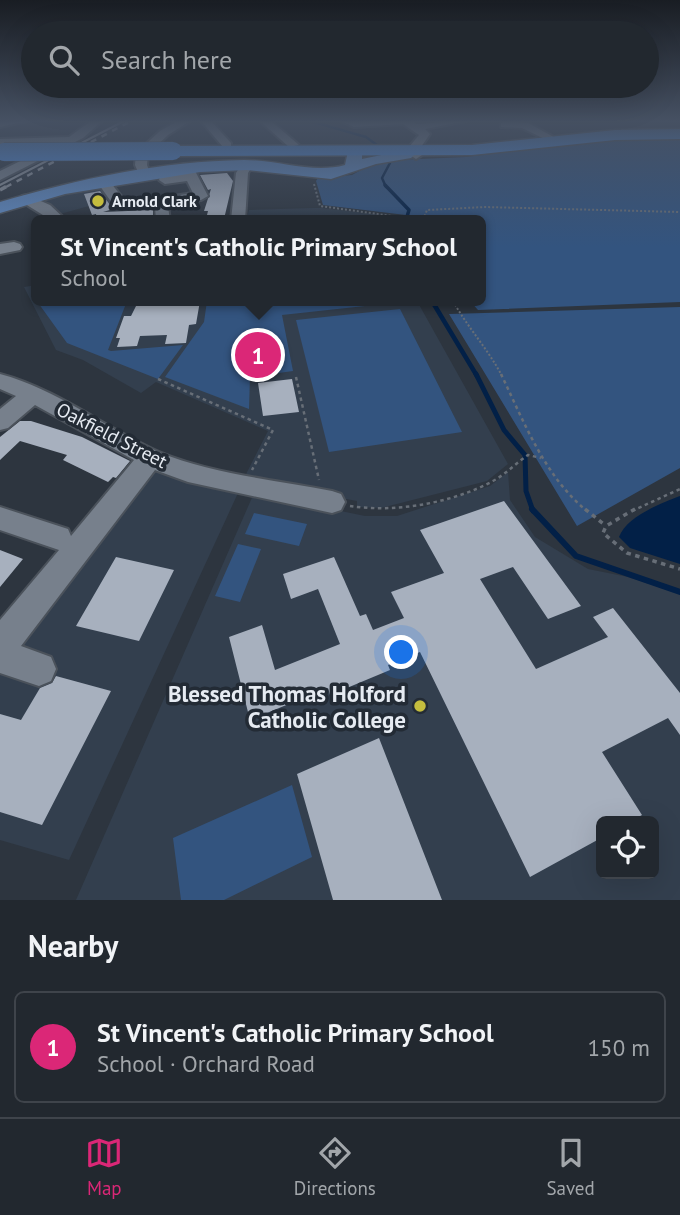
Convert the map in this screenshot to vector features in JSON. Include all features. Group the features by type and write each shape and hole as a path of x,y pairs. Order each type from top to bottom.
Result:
{"main road":[{"path":"0,208 27,199 103,182 138,163"},
{"path":"156,163 191,172 247,165 319,173 337,173 348,163"}],"street":[{"path":"239,215 243,173 247,165"},
{"path":"165,180 191,172 201,196 179,199"},
{"path":"103,182 122,205 152,201 162,203 163,215"},
{"path":"226,197 241,196"},
{"path":"27,199 53,215"},
{"name":"Oakfield Street","path":"0,381 32,395 149,458 188,472 328,501"},
{"path":"0,422 32,395"},
{"path":"0,646 149,458"},
{"path":"4,524 58,538"},
{"path":"0,656 39,669"}],"path":[{"path":"319,173 314,181 320,206 396,215"},
{"path":"424,215 427,210 485,207 680,212"},
{"path":"456,306 470,331 485,345 541,458 554,477 591,515 606,526"},
{"path":"296,377 328,501 360,509 394,509 489,483 528,456 541,458"},
{"path":"158,379 273,430 256,487"},
{"path":"680,489 651,499 606,526 603,533 608,541 620,549 680,569"}],"shaded area":[{"path":"680,163 680,302 478,310 474,306 486,306 486,215 406,215 323,205 316,181 318,178 352,175 372,164"},
{"path":"100,186 113,209 92,215 89,206 60,214 41,199"},
{"path":"322,208 382,215 248,215 249,210"},
{"path":"31,286 31,301 24,287"},
{"path":"34,306 420,306 508,464 487,481 381,508 357,507 357,501 243,480 268,431 156,382 141,393 83,360 56,350"},
{"path":"40,306 125,306 108,350 111,351 183,345 158,379 67,343"},
{"path":"206,306 365,306 282,315 293,371 250,377 249,409 165,377 204,322"},
{"path":"680,307 680,468 577,526 449,314"},
{"path":"400,309 462,432 329,452 296,320"},
{"path":"155,472 238,493 69,860 0,840 0,669"},
{"name":"Blessed Thomas Holford Catholic College","path":"508,472 510,500 535,537 588,569 628,577 680,594 680,900 76,900 254,493 365,516 397,516 490,486"},
{"path":"680,496 680,564 630,548 619,537 636,517"},
{"path":"254,513 307,524 299,546 245,534"},
{"path":"238,544 261,549 240,602 215,596"},
{"path":"292,785 312,857 224,900 181,900 173,838"}],"building":[{"path":"227,173 233,181 225,215 207,215 208,211 204,211 211,189 208,190 200,175"},
{"path":"100,191 113,209 103,212 153,210 153,215 92,215 84,194"},
{"path":"136,306 199,306 196,324 189,325 186,343 165,344 167,335 140,336 137,346 117,347 120,338 116,338 124,316 131,316"},
{"path":"292,379 299,412 263,416 258,383"},
{"path":"20,421 31,421 82,437 130,461 116,478 113,477 108,482 63,460 67,455 20,441 0,460 0,437"},
{"path":"504,501 581,606 548,619 513,567 480,579 536,669 608,637 593,617 613,608 680,693 680,735 668,718 602,752 642,815 596,816 596,841 530,877 420,652 388,665 390,670 330,695 328,688 250,720 229,637 262,625 275,670 340,644 318,589 291,599 283,574 334,557 360,616 366,614 373,630 404,618 391,592 444,573 420,530"},
{"path":"0,550 23,559 0,587"},
{"path":"116,557 174,570 139,641 76,626"},
{"path":"56,676 111,691 42,825 0,812 0,714 21,720 40,688 52,683"},
{"path":"379,738 442,900 333,900 297,774"}],"waterway":[{"path":"385,185 382,178 390,163"},
{"path":"385,185 409,210 408,215"},
{"path":"435,306 477,376"},
{"path":"477,376 504,430 525,455 526,491 532,510"},
{"path":"532,510 576,556 680,592"}],"tram line":[{"path":"0,185 43,163"}],"railway":[{"path":"6,187 51,163"},
{"path":"0,190 9,185"}],"place":[{"name":"Arnold Clark","path":"98,201"},
{"name":"St Vincent's Catholic Primary School","path":"258,355"},
{"name":"Blessed Thomas Holford Catholic College","path":"420,706"}]}
